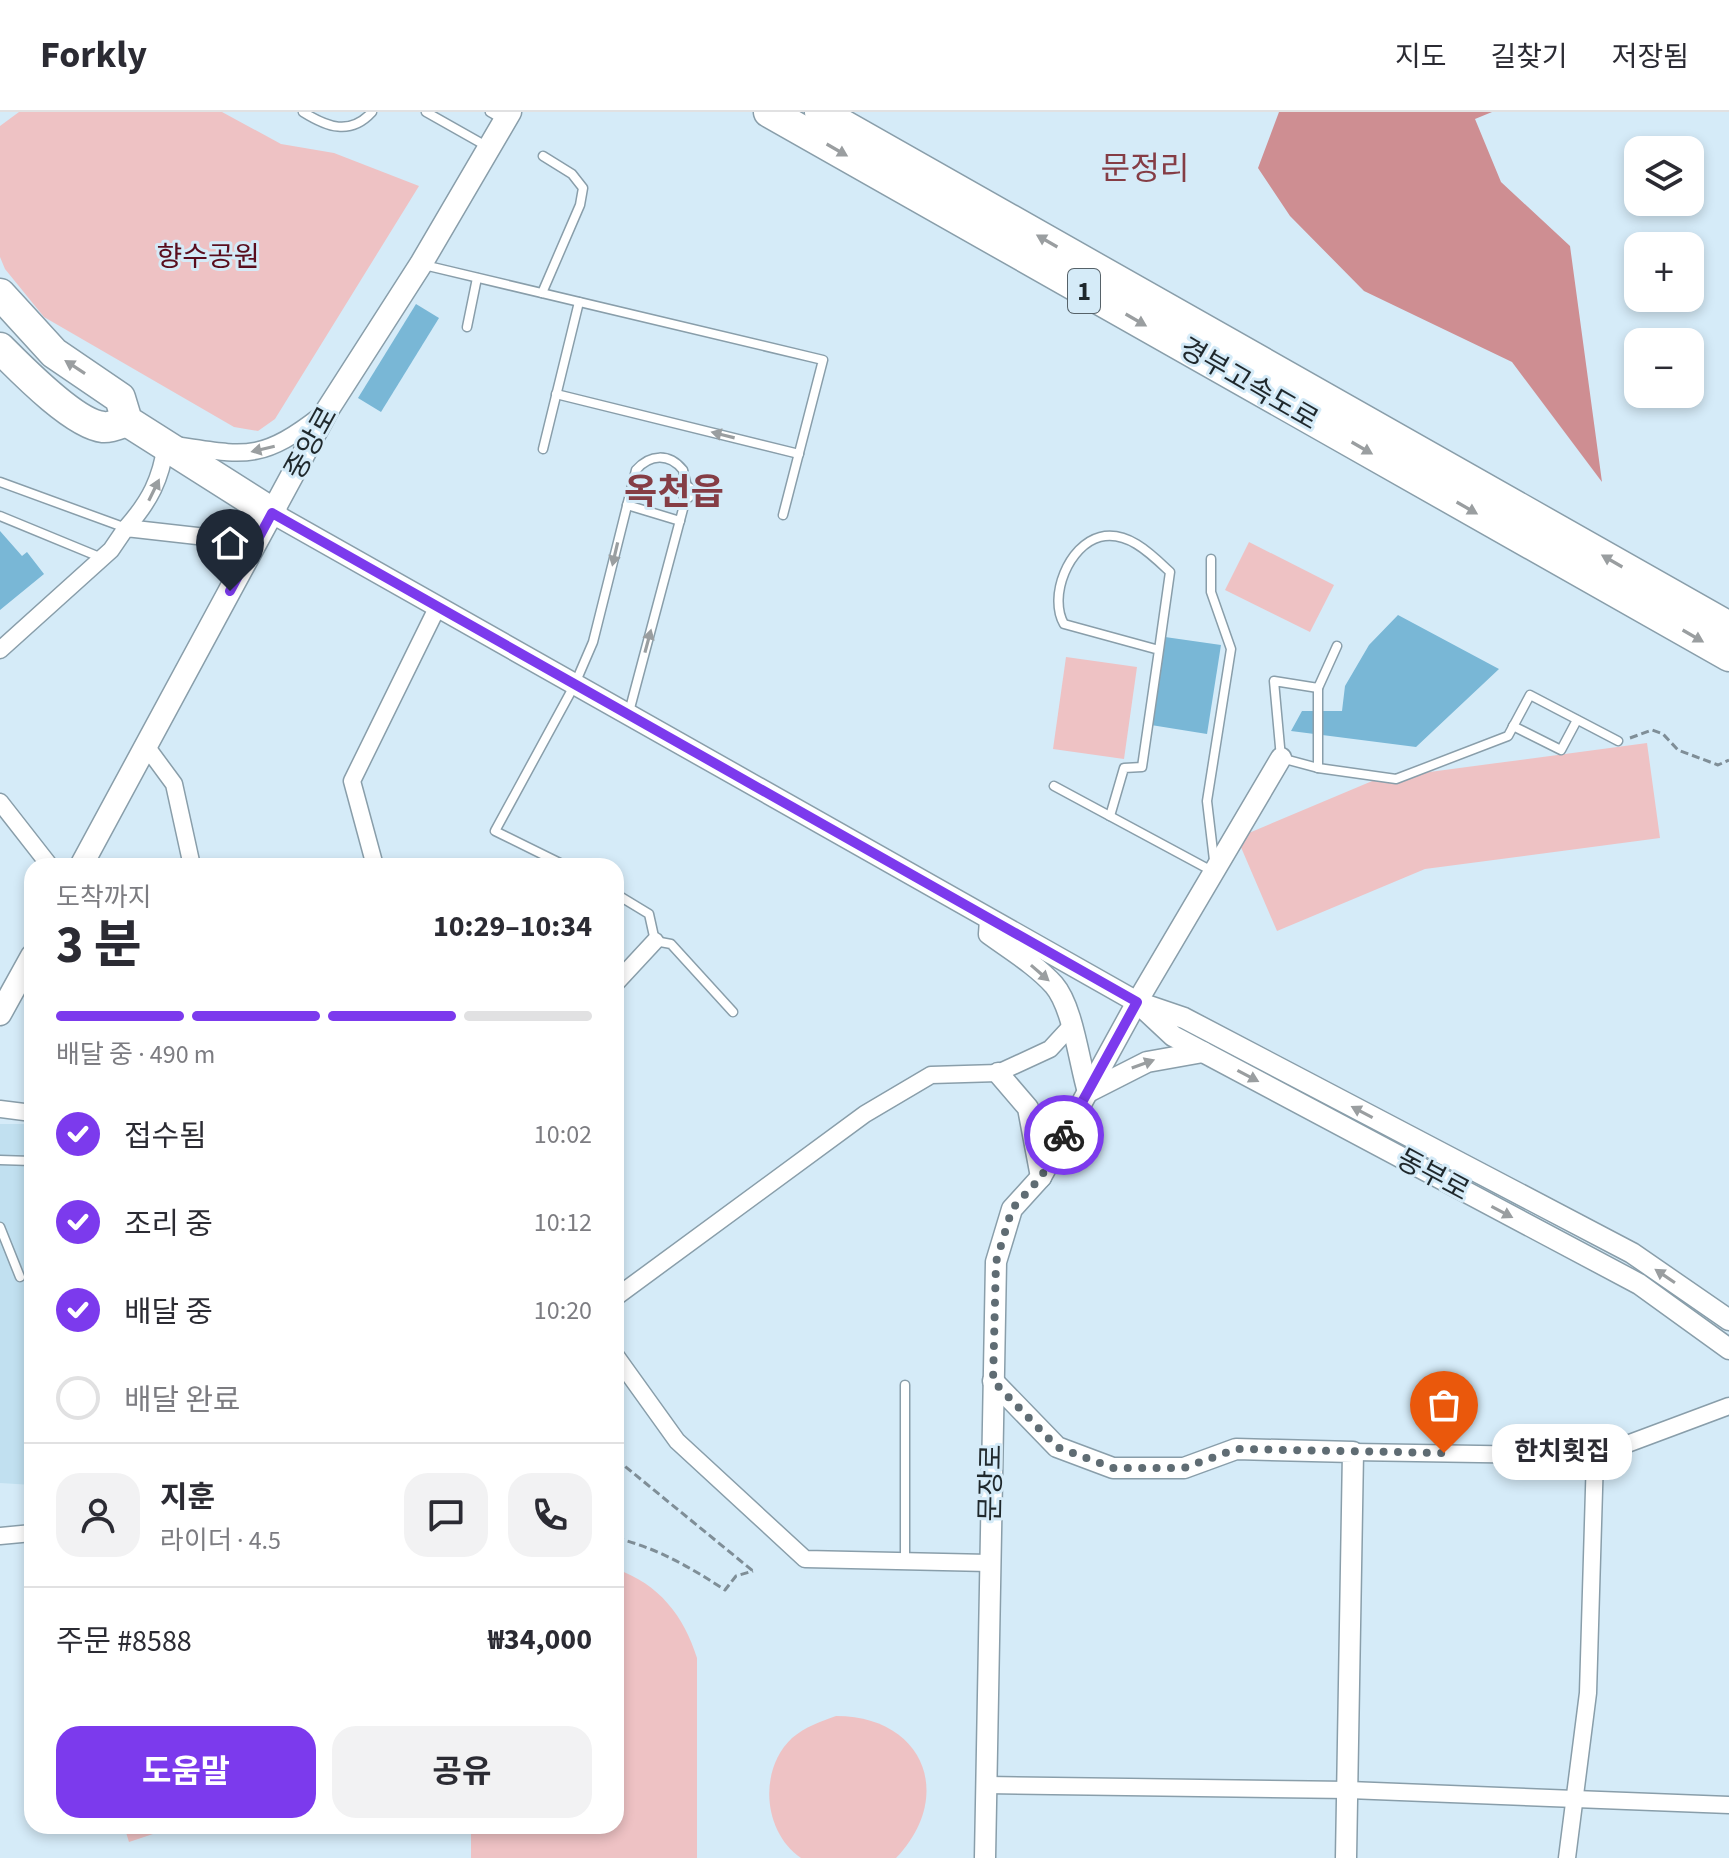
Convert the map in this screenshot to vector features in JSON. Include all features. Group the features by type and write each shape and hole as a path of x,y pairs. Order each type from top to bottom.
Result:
{"highway":[{"name":"경부고속도로","path":"769,112 1729,656"},
{"name":"경부고속도로","path":"820,112 1729,627"},
{"path":"0,294 54,353 120,398 127,421 272,513"},
{"path":"0,348 44,391 87,421 104,428 127,421"}],"main road":[{"name":"중앙로","path":"85,858 328,409 421,264 488,148 501,115"},
{"path":"0,1014 24,970"}],"street":[{"path":"0,650 102,558 152,497 162,471 166,444 235,454 262,451 279,446 328,409"},
{"path":"126,528 206,537 272,513"},
{"name":"동부로","path":"272,513 1137,1002 1184,1018 1632,1253 1729,1320"},
{"path":"373,858 352,781 437,608"},
{"path":"146,746 174,784 190,858"},
{"name":"문장로","path":"985,1858 996,1262 1012,1209 1041,1177 1137,1002 1216,873 1281,758"},
{"path":"0,802 44,858"},
{"path":"990,920 989,934 1055,986 1073,1024 1074,1047 1088,1092 1147,1062 1203,1052"},
{"path":"624,974 655,941"},
{"name":"동부로","path":"1137,1002 1173,1036 1639,1284 1729,1349"},
{"path":"624,1291 865,1114 931,1075 998,1073 1050,1049 1073,1024"},
{"path":"998,1073 1028,1108 1041,1177"},
{"path":"0,1109 24,1112"},
{"path":"624,1367 677,1441 805,1559 989,1563"},
{"path":"993,1381 1057,1447 1113,1468 1184,1468 1236,1449 1595,1456 1729,1406"},
{"path":"1346,1858 1353,1452"},
{"path":"1567,1858 1588,1693 1595,1456"},
{"path":"0,1536 24,1534"},
{"path":"987,1785 1349,1790 1729,1805"}],"lane":[{"path":"303,112 324,125 342,128 359,125 372,112"},
{"path":"426,112 488,148"},
{"path":"542,293 580,205 583,188 572,174 543,156"},
{"path":"421,264 823,360 783,515"},
{"path":"467,327 477,278"},
{"path":"543,449 579,302"},
{"path":"556,394 799,454"},
{"path":"550,858 495,831 574,686 603,608 636,470 653,458 665,458 679,464 687,476 687,493 628,716"},
{"path":"0,482 126,528"},
{"path":"627,505 680,521"},
{"path":"0,516 102,558"},
{"path":"1110,816 1124,768 1142,767 1159,650 1170,572 1138,544 1101,537 1087,544 1058,587 1057,600 1064,624 1159,650"},
{"path":"1211,559 1211,592 1231,649 1207,801 1216,873"},
{"path":"1318,768 1318,688 1337,646"},
{"path":"1318,688 1274,681 1281,758 1318,768 1396,779 1508,736 1530,695 1618,741"},
{"path":"1513,726 1561,750 1577,720"},
{"path":"1054,786 1216,873"},
{"path":"624,899 649,914 655,941 671,944 733,1012"},
{"path":"0,1160 24,1161"},
{"path":"0,1227 20,1277"},
{"path":"905,1385 905,1561"}],"path":[{"path":"1618,741 1652,730 1663,734 1678,750 1718,765 1729,760"},
{"path":"624,1466 753,1571 736,1576 725,1590 687,1565 645,1545 624,1540"}],"shaded area":[{"path":"1279,112 1492,112 1475,119 1501,182 1570,246 1602,482 1512,362 1364,291 1290,216 1258,168"},
{"path":"0,1124 24,1124 24,1484 0,1483"}],"green space":[{"name":"향수공원","path":"19,112 222,112 281,144 334,153 419,186 275,419 258,431 234,427 44,317 5,269 0,257 0,126"},
{"path":"1249,542 1334,585 1310,632 1225,590"},
{"path":"1066,657 1137,667 1124,759 1053,749"},
{"path":"1647,743 1660,838 1425,869 1277,931 1237,838 1377,779"},
{"path":"624,1572 645,1583 677,1615 697,1658 697,1858 471,1858 471,1834 624,1834"},
{"path":"836,1716 866,1720 891,1729 909,1744 921,1763 926,1785 924,1809 914,1834 896,1858 801,1858 788,1847 772,1817 770,1783 781,1751 802,1731"},
{"path":"126,1834 153,1834 129,1842"}],"building":[{"path":"416,304 439,318 381,412 358,398"},
{"path":"0,531 22,556 27,552 44,574 0,610"},
{"path":"1398,615 1499,669 1416,747 1291,731 1302,711 1342,711 1345,686 1369,645"},
{"path":"1165,637 1221,645 1207,734 1151,725"}],"way so far":[{"path":"1064,1135 1041,1177 1012,1209 996,1262 993,1381 1057,1447 1083,1460 1113,1468 1147,1471 1184,1468 1236,1449 1444,1453"}],"place":[{"name":"한치횟집","path":"1444,1453"}],"district":[{"name":"문정리","path":"1145,169"},
{"name":"옥천읍","path":"674,492"}],"route":[{"path":"230,591 272,513 1137,1002 1064,1135"}]}
